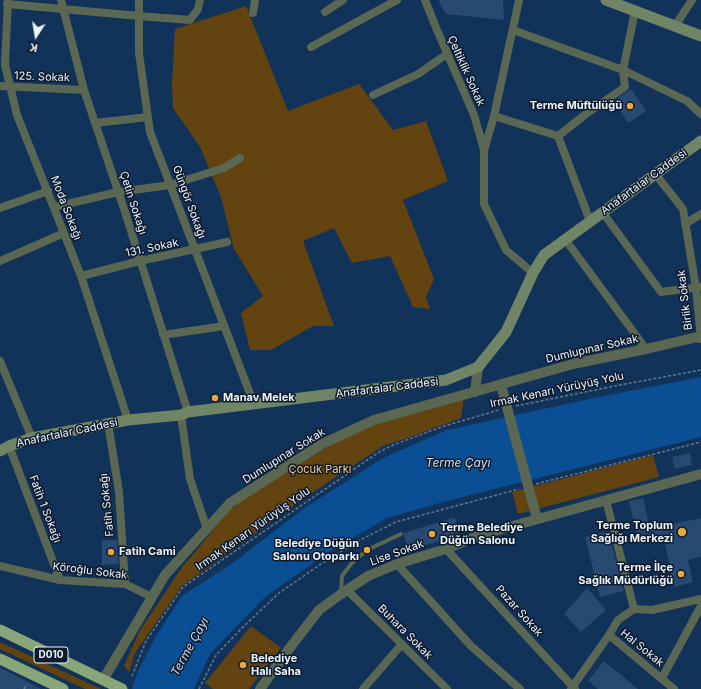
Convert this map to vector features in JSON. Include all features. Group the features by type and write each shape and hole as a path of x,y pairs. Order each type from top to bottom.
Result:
{"highway":[{"name":"D010","path":"0,630 122,689"},
{"name":"D010","path":"0,659 63,689"}],"main road":[{"path":"613,1 701,36"},
{"name":"Anafartalar Caddesi","path":"4,449 32,438 108,423 446,380 478,367 506,332 533,273 544,255 701,141"}],"street":[{"name":"Çetin Sokağı","path":"61,0 84,90 163,335 184,414 190,479 207,529"},
{"name":"Güngör Sokağı","path":"139,0 139,53 150,132 254,404"},
{"path":"8,2 63,9 190,20 198,9 200,0"},
{"path":"254,13 255,0"},
{"path":"325,12 343,0"},
{"path":"311,47 397,0"},
{"name":"Çeltiklik Sokak","path":"425,0 474,115 484,151"},
{"path":"519,0 494,116 484,151 484,204 506,250 533,273"},
{"path":"675,26 692,0"},
{"name":"Moda Sokağı","path":"8,2 5,64 10,88 18,115 81,276 128,420"},
{"path":"558,136 586,114 625,87 623,70 635,11"},
{"path":"513,30 623,70 687,101 701,114"},
{"path":"373,95 418,74 447,54"},
{"name":"125. Sokak","path":"0,86 10,88 84,90"},
{"path":"494,116 558,136"},
{"path":"95,123 148,117"},
{"path":"558,136 590,221"},
{"path":"54,207 118,192 170,185 224,168 240,158"},
{"name":"Birlik Sokak","path":"656,175 683,209 698,288 701,337"},
{"path":"0,208 48,191"},
{"path":"603,213 661,292 698,288"},
{"path":"686,224 701,214"},
{"path":"0,261 64,233"},
{"path":"565,239 646,349"},
{"name":"131. Sokak","path":"81,276 140,261 227,242"},
{"path":"163,335 224,326"},
{"name":"Dumlupınar Sokak","path":"103,680 165,575 230,503 322,444 374,420 573,364 701,337"},
{"path":"0,362 32,438"},
{"path":"475,392 478,367"},
{"path":"501,385 537,519"},
{"name":"Fatih Sokağı","path":"108,423 119,492 125,584"},
{"name":"Fatih 1 Sokağı","path":"4,449 60,580"},
{"name":"Lise Sokak","path":"260,689 319,610 368,576 397,564 446,549 480,535 701,474"},
{"path":"606,500 634,609"},
{"name":"Pazar Sokak","path":"446,549 573,688"},
{"path":"397,564 471,646 520,689"},
{"name":"Köroğlu Sokak","path":"0,566 60,580 125,584 152,597"},
{"name":"Buhara Sokak","path":"344,592 402,644 445,688"},
{"path":"609,635 618,620 634,609 652,610 701,599"},
{"path":"662,678 701,606"},
{"name":"Hal Sokak","path":"573,688 609,635 674,689"},
{"path":"363,689 402,644"}],"lane":[{"path":"344,592 342,576 352,563 367,550 401,534"}],"path":[{"name":"Irmak Kenarı Yürüyüş Yolu","path":"511,407 701,370"},
{"name":"Irmak Kenarı Yürüyüş Yolu","path":"132,676 146,641 183,587 360,463 393,444 488,412 503,409"},
{"path":"535,484 701,442"},
{"path":"199,689 216,656 244,626 279,593 358,541 396,522 520,489"}],"green space":[{"path":"246,6 288,111 359,84 393,130 426,121 448,181 403,200 434,279 426,297 430,309 413,307 390,256 352,263 334,228 303,241 334,326 313,326 271,350 250,350 241,313 263,296 234,249 221,197 200,147 173,108 172,84 175,29"},
{"name":"Çocuk Parkı","path":"465,391 461,418 383,446 309,495 182,586 135,653 129,672 124,666 139,632 182,567 224,515 249,495 342,438 389,417"},
{"path":"653,455 659,477 518,514 512,492"},
{"name":"Belediye Halı Saha","path":"251,626 281,648 249,689 213,689 205,683"},
{"path":"0,642 101,689 85,689 0,649"}],"water":[{"name":"Terme Çayı","path":"701,377 701,437 443,502 387,518 326,554 265,597 210,654 194,689 132,689 137,673 156,636 182,596 234,562 306,507 383,458 447,430 594,398"}],"building":[{"path":"438,0 503,0 504,20 446,14"},
{"name":"Terme Müftülüğü","path":"631,89 646,111 628,123 614,101"},
{"path":"690,453 692,465 675,469 672,457"},
{"path":"643,498 650,529 701,518 701,557 688,560 693,582 674,587 664,538 639,544 629,501"},
{"name":"Terme Belediye Düğün Salonu","path":"455,517 460,535 408,550 404,533"},
{"path":"608,531 624,591 600,597 585,537"},
{"name":"Fatih Cami","path":"102,540 117,540 118,564 102,565"},
{"path":"587,588 606,610 581,632 564,614"},
{"path":"604,661 638,689 598,689 588,681"},
{"path":"0,668 9,672 41,689 0,689"}],"place":[{"name":"Terme Müftülüğü","path":"630,106"},
{"name":"Manav Melek","path":"215,398"},
{"name":"Terme Toplum Sağlığı Merkezi","path":"682,532"},
{"name":"Terme Belediye Düğün Salonu","path":"432,534"},
{"name":"Belediye Düğün Salonu Otoparkı","path":"367,550"},
{"name":"Fatih Cami","path":"111,552"},
{"name":"Terme İlçe Sağlık Müdürlüğü","path":"681,574"},
{"name":"Belediye Halı Saha","path":"243,665"}]}
